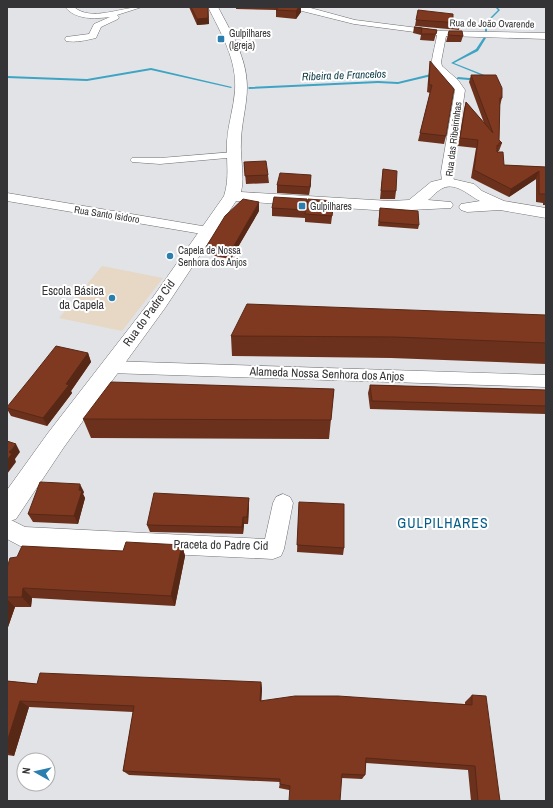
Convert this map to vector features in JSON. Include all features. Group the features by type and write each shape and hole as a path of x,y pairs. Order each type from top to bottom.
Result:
{"street":[{"path":"69,7 72,12 100,19 116,17 120,13 138,7"},
{"name":"Rua do Padre Cid","path":"7,511 109,367 158,304 232,196 236,186 234,142 242,81 240,70 213,7"},
{"name":"Rua de João Ovarende","path":"297,7 354,22 442,33 546,36"},
{"path":"69,39 93,36 100,19"},
{"name":"Rua das Ribeirinhas","path":"442,33 436,62 438,67 455,82 460,90 447,172 448,182"},
{"path":"136,160 160,161 234,155"},
{"path":"413,204 436,185 448,182 463,184 474,190 477,194 500,205"},
{"path":"430,191 434,199 452,207 500,205 546,213"},
{"path":"467,207 476,202 478,198 477,194"},
{"path":"232,196 390,206 413,204 445,205"},
{"name":"Rua Santo Isidoro","path":"7,197 208,230"},
{"name":"Alameda Nossa Senhora dos Anjos","path":"109,367 546,381"},
{"name":"Praceta do Padre Cid","path":"7,528 22,537 273,549 283,503"}],"shaded area":[{"name":"Escola Básica da Capela","path":"102,266 163,278 122,331 59,318"}],"building":[{"path":"191,7 208,7 208,18 197,19"},
{"path":"279,7 299,7 296,11 276,10"},
{"path":"418,10 453,14 453,20 460,20 460,23 416,20"},
{"path":"422,28 437,30 436,34 421,34"},
{"path":"449,31 462,31 463,36 448,35"},
{"path":"430,61 454,89 446,136 420,133 432,85 429,85"},
{"path":"471,75 496,75 502,88 502,98 500,98 499,140 502,143 499,143 499,146 497,145 497,152 503,152 504,165 546,167 546,194 539,194 539,171 511,189 474,170 478,140 460,138 466,102 493,133"},
{"path":"266,161 268,175 245,176 244,162"},
{"path":"383,169 397,171 396,191 381,191"},
{"path":"280,173 311,175 310,187 277,185"},
{"path":"274,197 307,199 306,210 272,208"},
{"path":"243,199 259,202 231,251 206,247 225,216"},
{"path":"308,199 334,201 332,216 305,214"},
{"path":"380,208 418,211 419,225 379,222"},
{"path":"247,304 546,315 546,343 395,337 231,336"},
{"path":"56,346 88,353 66,384 69,385 43,418 7,408 7,407"},
{"path":"111,382 334,389 331,420 83,419"},
{"path":"370,385 546,390 546,406 372,401"},
{"path":"7,441 16,444 9,452 12,454 7,460"},
{"path":"40,482 80,484 79,490 82,491 74,516 28,514"},
{"path":"154,493 249,498 247,517 243,517 242,527 147,525"},
{"path":"299,502 344,504 344,548 297,545"},
{"path":"126,542 182,545 171,596 23,588 22,597 7,597 7,568 10,558 17,557 22,546 123,551"},
{"path":"40,673 261,682 260,701 295,696 338,696 472,705 472,695 486,696 500,801 478,801 475,766 366,758 365,775 342,774 340,801 289,801 290,786 280,784 280,779 123,771 134,706 20,701 7,742 7,681 37,684"}],"waterway":[{"name":"Ribeira de Francelos","path":"486,33 486,23 499,10 496,7"},
{"name":"Ribeira de Francelos","path":"458,78 469,79 486,76 452,63 477,50 485,38"},
{"name":"Ribeira de Francelos","path":"7,77 87,80 151,69 231,87"},
{"name":"Ribeira de Francelos","path":"249,88 378,82 398,83 435,74"}],"place":[{"name":"Gulpilhares (Igreja)","path":"221,39"},
{"name":"Gulpilhares","path":"302,206"},
{"name":"Capela de Nossa Senhora dos Anjos","path":"170,256"},
{"name":"Escola Básica da Capela","path":"112,298"}],"district":[{"name":"GULPILHARES","path":"443,523"}]}
